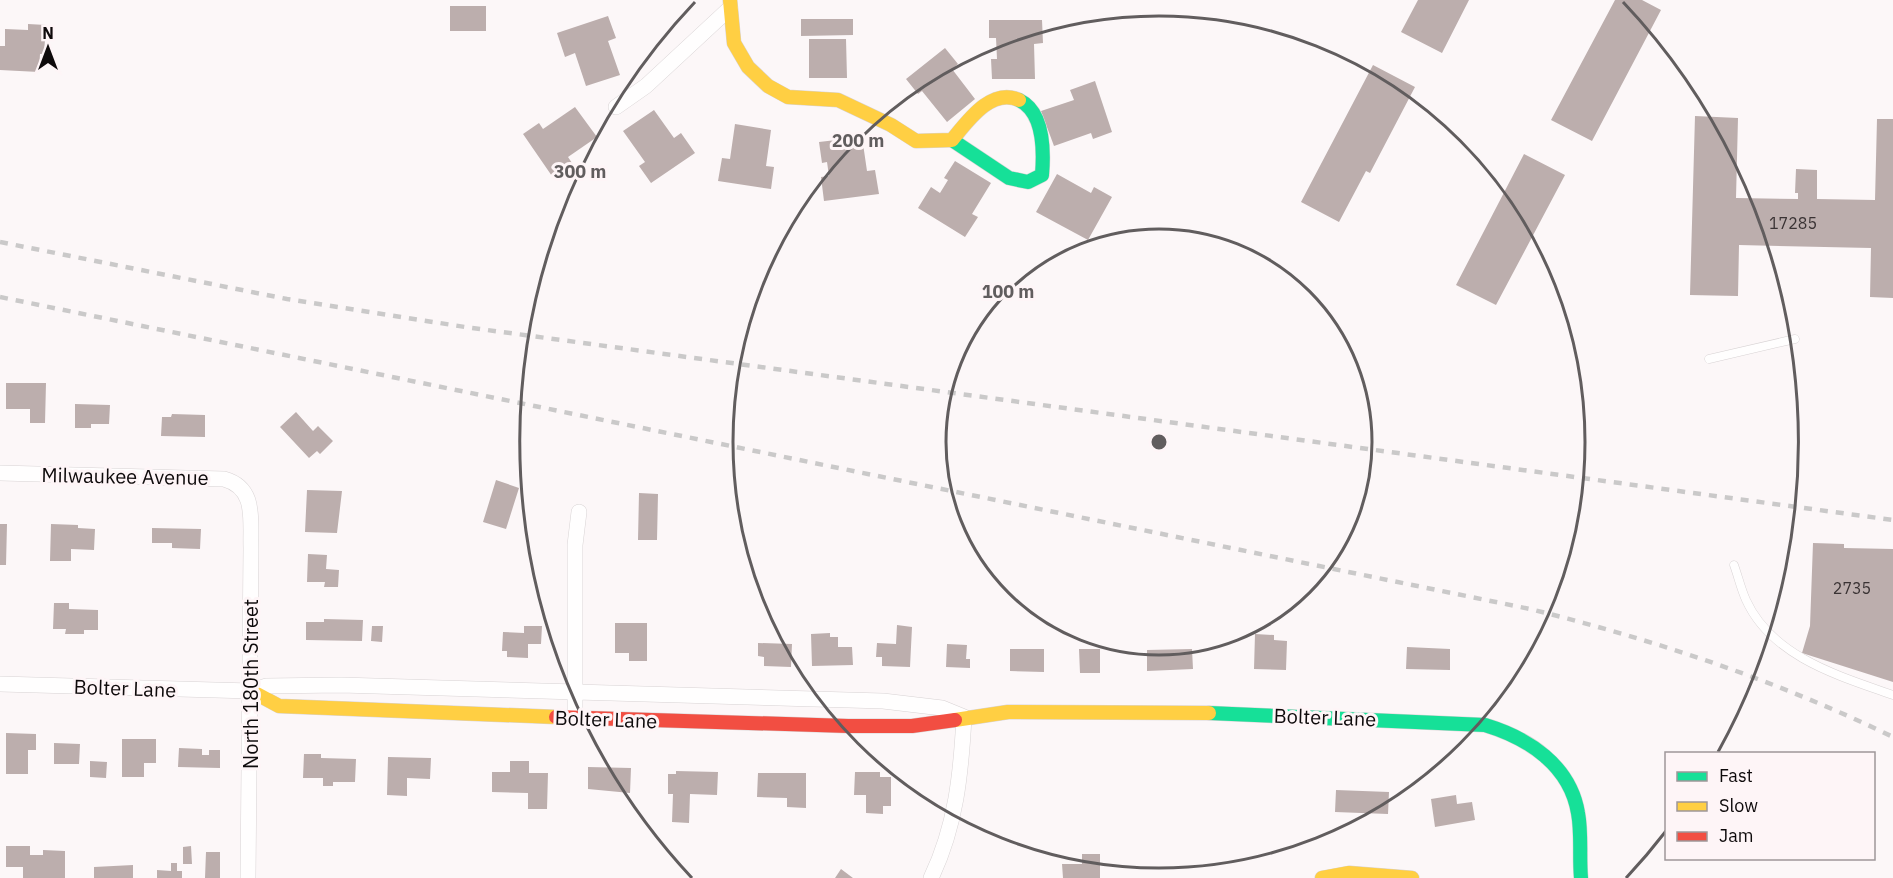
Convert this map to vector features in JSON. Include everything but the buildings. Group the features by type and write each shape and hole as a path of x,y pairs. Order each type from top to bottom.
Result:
{"street":[{"path":"615,107 646,86 726,3"},
{"path":"726,3 735,43 748,67 768,86 788,97 838,100 891,125 916,141 952,140 1009,178 1028,182 1042,175 1044,154 1041,131 1030,109 1016,98 1001,98 982,106 952,140"},
{"name":"Milwaukee Avenue","path":"0,473 224,478 237,482 246,491"},
{"name":"North 180th Street","path":"246,491 251,548 248,878"},
{"path":"575,717 575,545 579,512"},
{"name":"Bolter Lane","path":"0,684 251,691 266,686 294,684 883,701 942,708 964,717"},
{"name":"Bolter Lane","path":"251,691 279,706 377,712 912,726 1008,712 1196,713 1456,722 1501,729 1540,752 1560,771 1572,790 1578,812 1581,878"},
{"path":"931,878 953,818 961,776 964,717"},
{"path":"1322,878 1349,873 1412,878"}],"lane":[{"path":"1709,359 1795,339"},
{"path":"1734,565 1747,602 1766,628 1793,652 1813,666 1893,695"}],"railway":[{"path":"0,242 287,299 465,327 1893,520"},
{"path":"0,297 1530,609 1669,648 1761,680 1893,737"}],"traffic: fast":[{"path":"952,140 1009,178 1028,182 1042,175 1043,155 1038,123 1033,113 1019,100"},
{"path":"1209,713 1485,725 1517,737 1545,756 1556,767 1573,796 1580,829 1581,878"}],"traffic: slow":[{"path":"730,0 734,43 748,67 768,86 788,97 838,100 891,125 916,141 952,140 972,116 989,102 1009,97 1019,100"},
{"path":"251,691 279,706 556,717"},
{"path":"955,720 1008,712 1209,713"},
{"path":"1322,878 1349,873 1412,878"}],"traffic: jam":[{"path":"556,717 848,726 912,726 955,720"}]}
